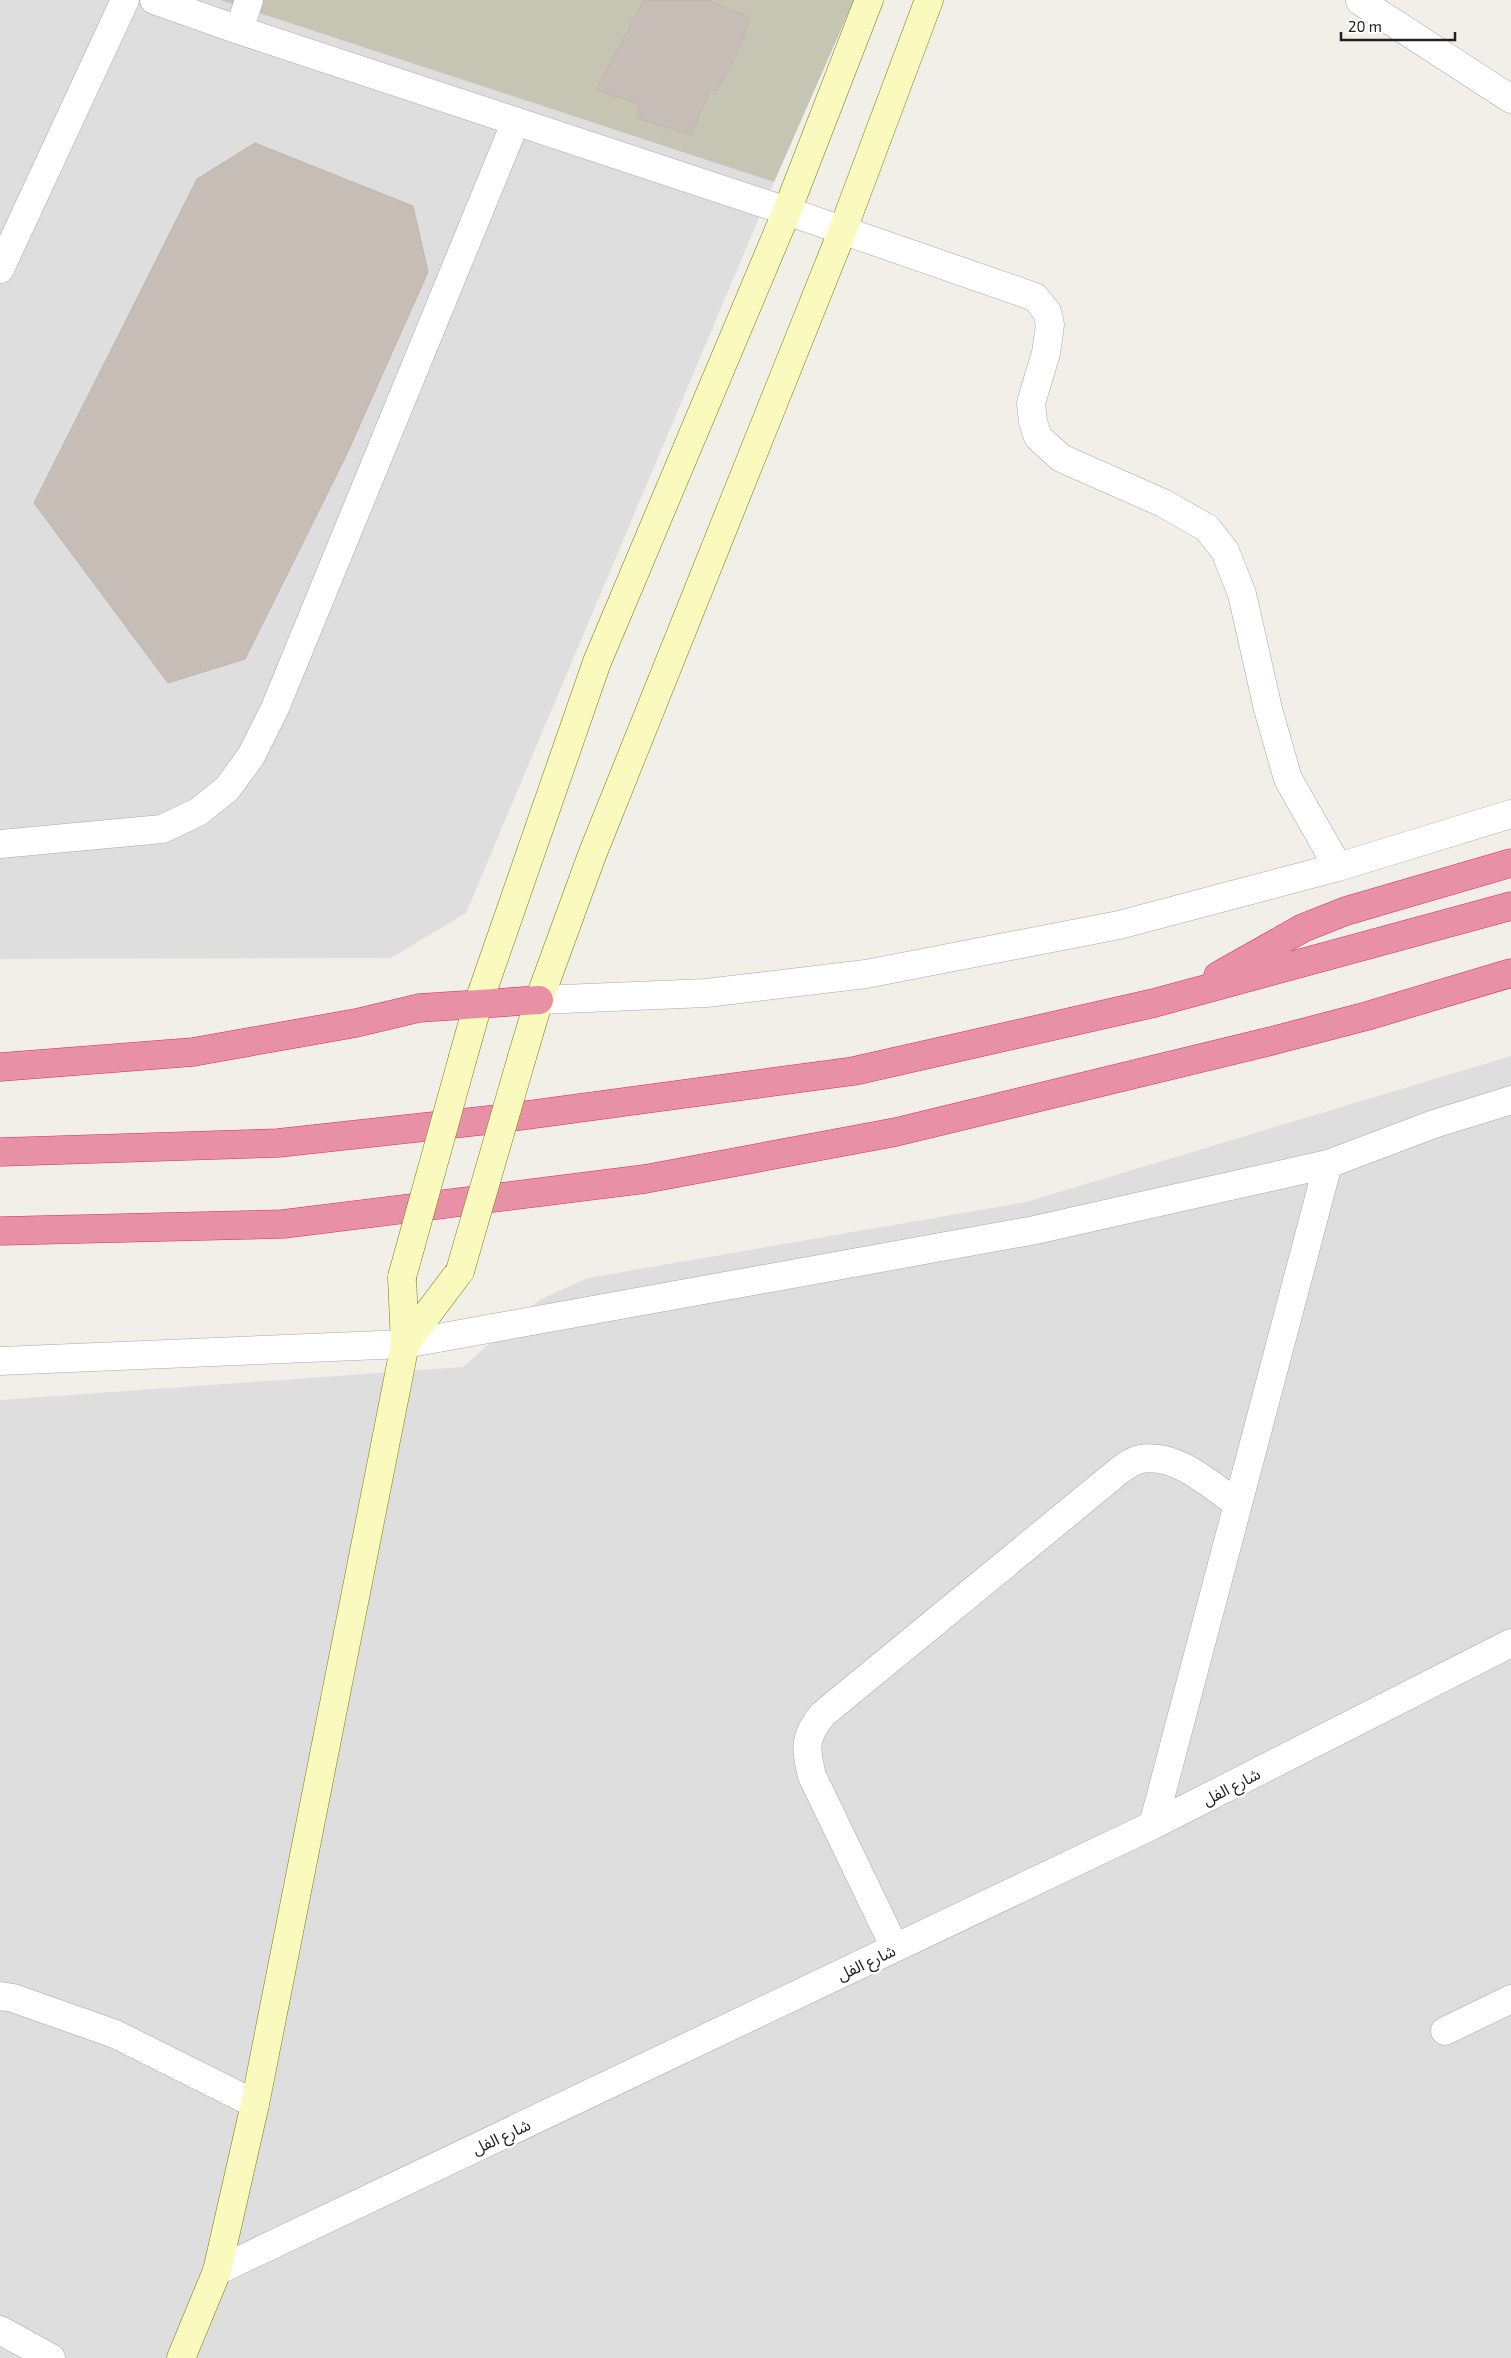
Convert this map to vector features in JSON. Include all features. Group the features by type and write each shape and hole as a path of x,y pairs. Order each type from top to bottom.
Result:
{"highway":[{"path":"1185,995 1304,928 1346,911 1511,863"},
{"path":"0,1152 278,1143 518,1116 854,1071 1118,1012 1511,906"},
{"path":"0,1231 283,1224 645,1179 905,1130 1275,1040 1367,1016 1511,973"},
{"path":"0,1067 193,1052 346,1025 419,1008 539,1000"}],"street":[{"path":"0,269 125,0"},
{"path":"154,0 239,30 787,211 842,232 1035,297 1047,312 1050,325 1046,353 1032,403 1033,422 1038,437 1061,458 1163,503 1207,528 1225,550 1242,594 1268,709 1288,778 1338,868"},
{"path":"239,30 249,0"},
{"path":"181,2358 217,2271 255,2104 405,1344 402,1277 478,1004 597,662 787,211 869,0"},
{"path":"405,1344 460,1271 539,1000 592,856 842,232 929,0"},
{"path":"1360,1 1511,99"},
{"path":"0,844 162,829 198,812 227,789 251,756 275,708 516,121"},
{"path":"539,1000 706,992 866,974 1119,926 1338,868 1511,814"},
{"path":"0,1361 405,1344 1035,1230 1328,1164 1434,1124 1511,1100"},
{"path":"1153,1825 1328,1164"},
{"path":"895,1948 812,1776 807,1745 812,1727 823,1714 1104,1482 1138,1459 1158,1458 1181,1466 1238,1504"},
{"name":"شارع الفل","path":"217,2271 1153,1825 1511,1643"},
{"path":"0,1996 13,1998 115,2034 255,2104"},
{"path":"1445,2031 1511,1999"},
{"path":"0,2330 50,2358"}],"shaded area":[{"path":"0,0 854,0 774,182 466,913 391,958 0,959"},
{"path":"220,0 854,0 774,182"},
{"path":"1511,1056 1511,2358 0,2358 0,1400 463,1367 539,1300 588,1278 1026,1202"}],"building":[{"path":"644,0 708,0 750,18 732,64 716,91 711,88 691,135 637,118 640,104 596,90"},
{"path":"255,143 413,206 428,272 345,458 245,659 168,683 34,503 197,179"}]}
